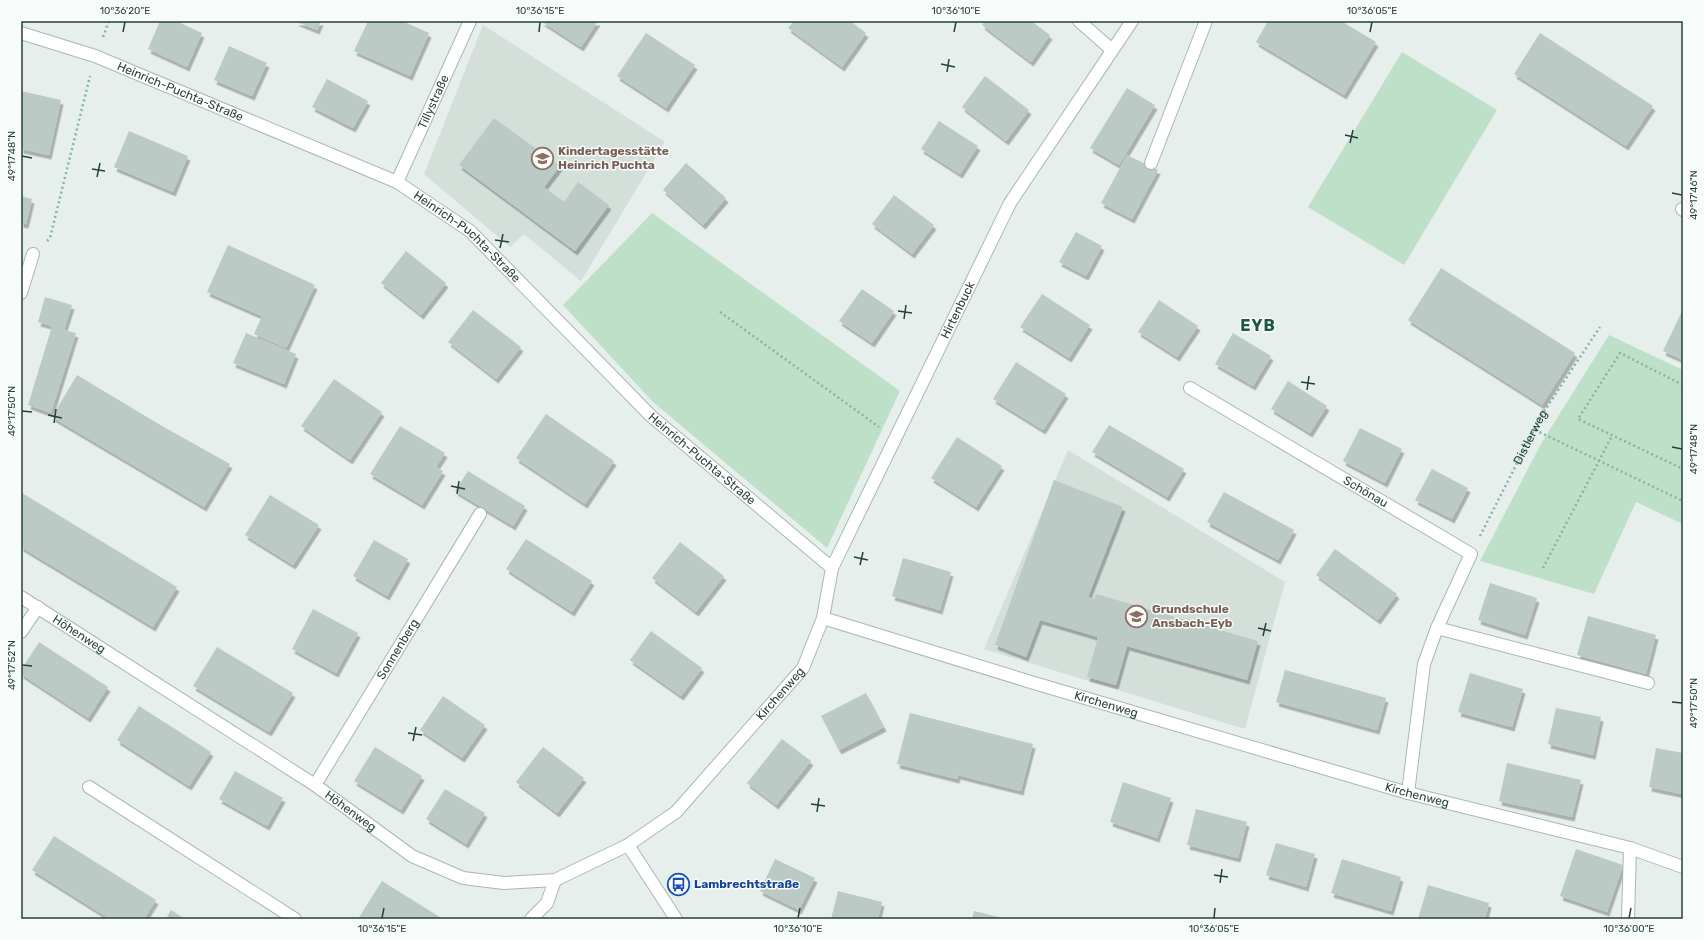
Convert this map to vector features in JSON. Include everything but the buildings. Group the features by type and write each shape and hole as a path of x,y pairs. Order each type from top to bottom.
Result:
{"street":[{"name":"Tillystraße","path":"397,182 470,21"},
{"path":"1078,21 1112,50"},
{"name":"Hirtenbuck","path":"823,618 832,568 1010,203 1132,21"},
{"path":"1151,163 1206,21"},
{"name":"Heinrich-Puchta-Straße","path":"21,33 95,56 397,182 470,231 651,416 832,568"},
{"path":"21,293 33,254"},
{"name":"Schönau","path":"1190,388 1471,554"},
{"name":"Sonnenberg","path":"315,785 480,514"},
{"path":"1408,793 1424,664 1437,628 1471,554"},
{"name":"Höhenweg","path":"21,596 315,785 412,856 463,878 504,883 555,880 628,845"},
{"path":"21,632 38,607"},
{"name":"Kirchenweg","path":"628,845 676,812 803,668 823,618 1034,683 1408,793 1630,848 1683,867"},
{"path":"1437,628 1648,683"},
{"path":"89,787 295,919"},
{"path":"628,845 676,919"},
{"path":"1628,919 1630,848"},
{"path":"532,919 547,903 555,880"}],"path":[{"path":"33,254 50,238 95,56 109,21"},
{"path":"720,312 895,439"},
{"name":"Distlerweg","path":"1471,554 1542,416 1600,327"},
{"path":"1683,385 1620,353 1578,419 1683,469"},
{"path":"1535,430 1683,500"},
{"path":"1543,568 1612,435"}],"shaded area":[{"name":"Kindertagesstätte Heinrich Puchta","path":"483,25 665,142 581,281 524,234 510,247 424,174"},
{"name":"Grundschule Ansbach-Eyb","path":"1068,450 1285,582 1245,729 984,649"}],"green space":[{"path":"1402,52 1497,110 1404,265 1308,207"},
{"path":"652,213 900,391 827,548 653,402 563,305"},
{"path":"1609,335 1683,370 1683,524 1636,502 1594,594 1480,561 1542,442"}],"place":[{"name":"Kindertagesstätte Heinrich Puchta","path":"543,158"},
{"name":"Grundschule Ansbach-Eyb","path":"1137,616"},
{"name":"Lambrechtstraße","path":"678,884"}],"district":[{"name":"EYB","path":"1258,325"}]}
